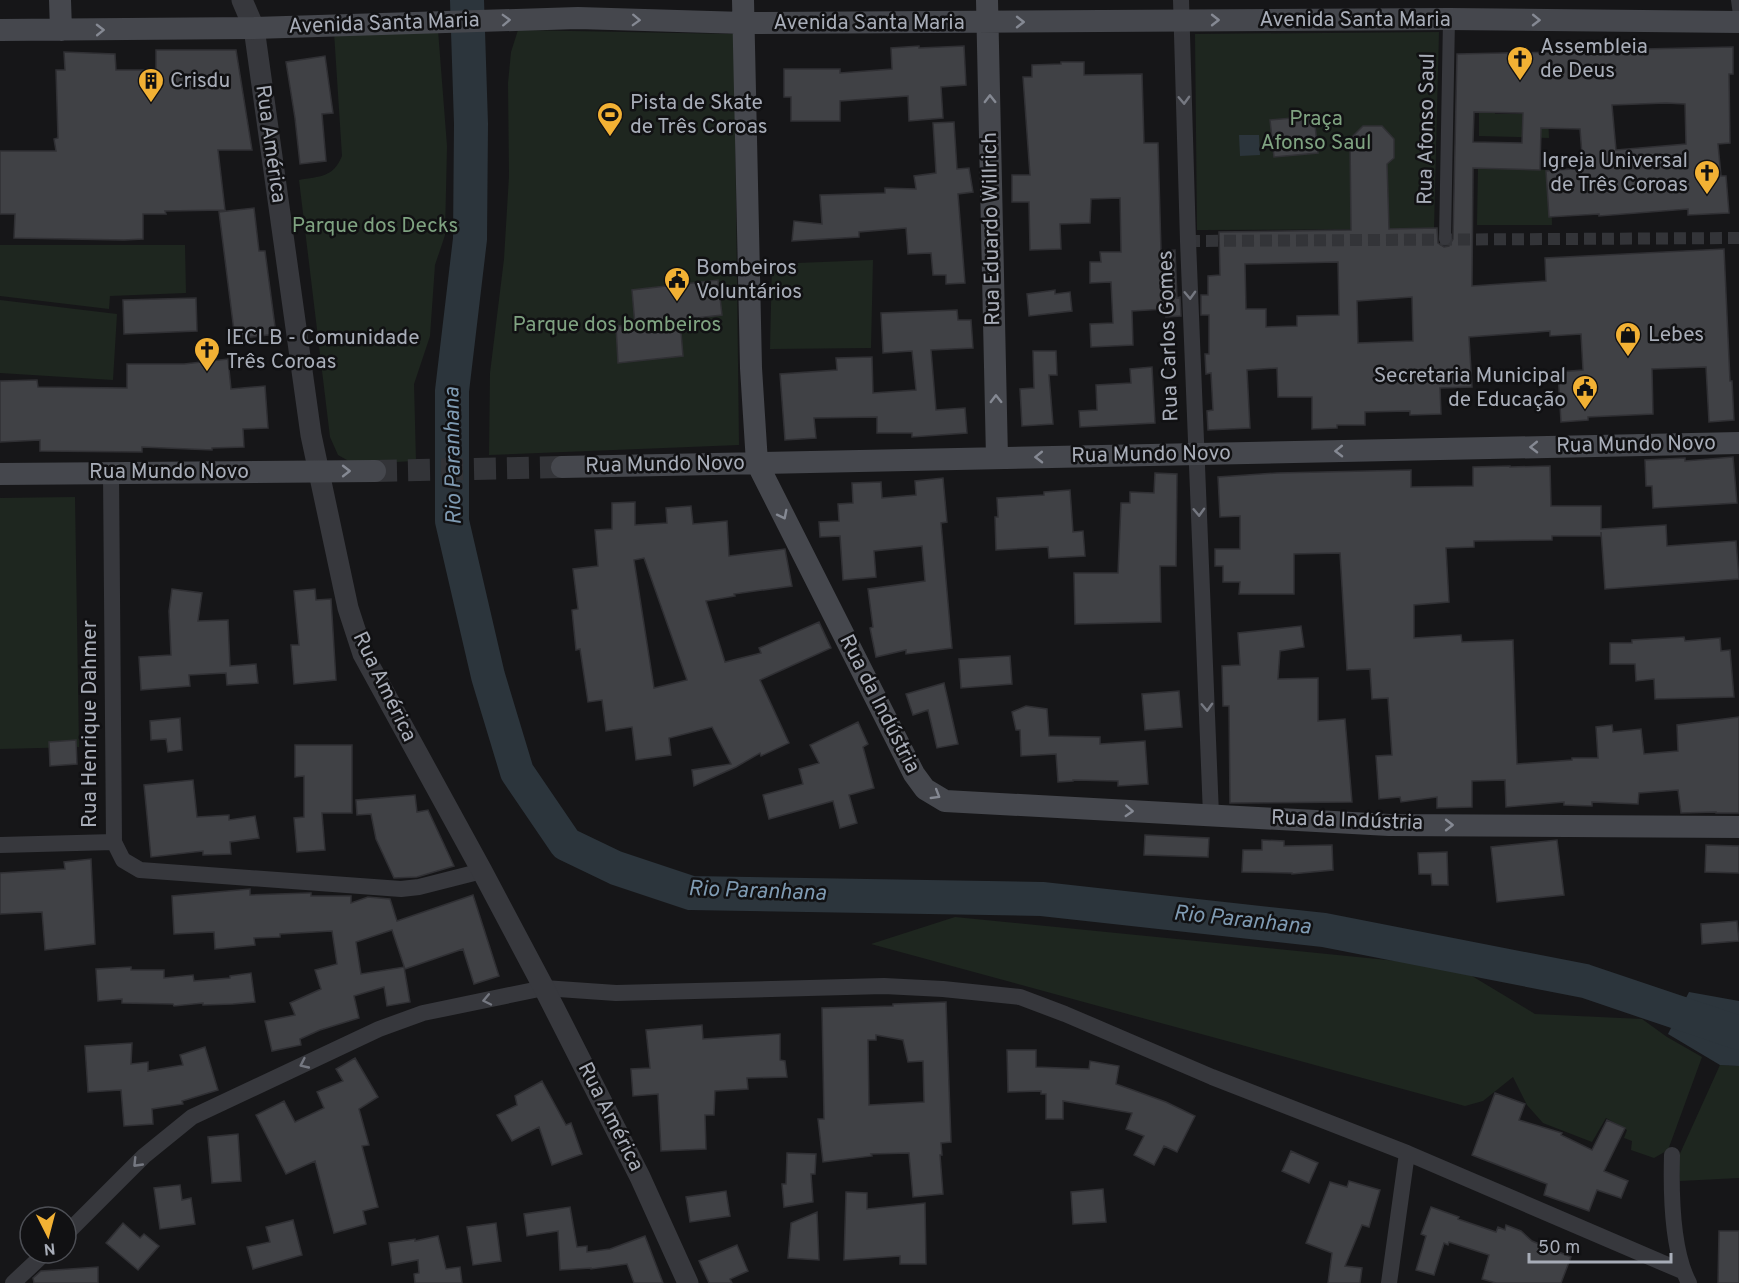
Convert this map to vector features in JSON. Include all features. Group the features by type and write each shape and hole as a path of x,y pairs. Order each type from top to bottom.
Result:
{"main road":[{"path":"60,0 61,30"},
{"name":"Rua da Indústria","path":"743,0 751,368 757,463 914,774 925,789 945,801 1389,825 1739,827"},
{"name":"Avenida Santa Maria","path":"0,30 254,28 578,18 744,23 988,11 1181,10 1409,10 1449,19 1504,10 1739,22"},
{"name":"Rua Eduardo Willrich","path":"988,11 997,458"},
{"name":"Rua Mundo Novo","path":"562,467 1739,443"},
{"name":"Rua Mundo Novo","path":"0,474 375,471"}],"street":[{"name":"Rua América","path":"242,0 254,28 311,435 348,608 363,654 544,988 640,1177 688,1283"},
{"path":"1737,0 1739,15"},
{"name":"Rua Carlos Gomes","path":"1181,10 1211,815"},
{"name":"Rua Afonso Saul","path":"1445,239 1449,19"},
{"name":"Rua Henrique Dahmer","path":"111,472 114,842 123,860 140,870 401,889 419,887 482,871"},
{"path":"0,845 114,842"},
{"path":"78,1223 144,1156 192,1117 369,1034 412,1017 544,988 616,993 884,986 1020,997 1212,1077 1407,1152 1685,1277"},
{"path":"1389,1283 1407,1152"},
{"path":"1672,1155 1671,1196 1685,1277"},
{"path":"13,1283 32,1265"}],"green space":[{"name":"Parque dos Decks","path":"438,30 447,146 445,235 435,265 430,336 414,384 416,461 354,464 338,455 330,437 299,180 325,175 334,168 342,156 334,32"},
{"name":"Parque dos bombeiros","path":"518,30 734,34 739,445 489,455 490,373 504,259 509,176 508,83 511,52"},
{"name":"Praça Afonso Saul","path":"1439,32 1434,229 1197,230 1195,34"},
{"path":"1479,68 1494,70 1495,114 1548,114 1549,138 1479,136"},
{"path":"1478,168 1551,170 1552,225 1477,225"},
{"path":"0,245 185,245 186,293 110,296 109,309 0,296"},
{"path":"873,260 871,348 770,349 772,264"},
{"path":"0,300 117,314 113,380 0,373"},
{"path":"75,497 79,747 0,749 0,498"},
{"path":"955,917 1457,967 1535,1014 1642,1019 1667,1037 1702,1057 1668,1150 1654,1158 1631,1150 1632,1141 1624,1138 1627,1130 1606,1118 1592,1142 1543,1123 1527,1105 1513,1077 1483,1101 1465,1106 871,944"},
{"path":"1720,1065 1739,1066 1739,1178 1680,1181 1678,1158"}],"shaded area":[{"path":"1239,135 1259,135 1260,155 1240,156"},
{"path":"1689,992 1739,1001 1739,1066 1720,1065 1668,1034"}],"building":[{"path":"1557,43 1598,44 1597,50 1733,47 1733,74 1729,74 1730,143 1718,144 1721,176 1726,176 1729,213 1688,215 1688,209 1599,216 1599,214 1549,217 1546,171 1583,168 1580,129 1541,128 1540,170 1473,168 1472,286 1546,281 1545,258 1724,249 1734,420 1709,422 1706,367 1652,369 1653,414 1588,417 1588,420 1561,422 1558,372 1583,370 1581,334 1550,336 1550,331 1469,337 1472,387 1440,388 1441,414 1410,415 1410,411 1365,412 1365,425 1337,425 1337,428 1312,429 1312,397 1278,397 1277,368 1247,370 1250,428 1208,430 1207,411 1213,410 1211,373 1206,374 1205,354 1209,354 1209,315 1201,315 1201,295 1208,295 1208,276 1220,275 1219,232 1351,230 1350,139 1363,126 1382,126 1394,139 1394,158 1387,164 1389,229 1437,228 1438,243 1444,247 1449,246 1453,239 1457,54 1556,52","holes":["1685,104 1686,144 1616,150 1612,105","1474,112 1523,113 1522,143 1473,142","1338,262 1339,315 1297,316 1297,326 1266,327 1266,309 1246,309 1245,264","1412,297 1413,341 1358,343 1357,301"]},
{"path":"919,46 919,48 964,46 966,85 941,87 943,118 909,121 908,96 840,101 840,121 791,121 791,97 784,97 784,69 840,69 840,73 892,69 891,48"},
{"name":"Crisdu","path":"156,50 236,50 252,150 218,150 225,210 165,211 166,214 143,214 143,239 14,238 15,214 0,214 0,151 56,151 54,139 58,138 56,70 65,70 64,52 115,54 116,70 156,70"},
{"path":"325,56 333,113 322,114 326,161 300,164 286,62"},
{"path":"1061,62 1084,62 1084,75 1142,74 1144,143 1158,143 1161,251 1175,250 1177,298 1180,297 1181,316 1166,317 1165,309 1132,311 1133,345 1091,347 1090,324 1113,323 1111,282 1090,283 1090,262 1101,262 1100,252 1121,252 1120,198 1091,199 1090,223 1060,224 1061,249 1030,250 1029,202 1012,202 1012,175 1030,175 1023,77 1032,77 1032,65 1061,64"},
{"path":"1314,116 1318,153 1274,157 1270,120"},
{"path":"954,122 957,169 969,168 973,192 958,194 965,283 946,284 946,275 933,275 931,253 908,254 906,228 859,232 859,237 792,241 794,221 822,224 820,195 885,193 885,188 916,189 914,176 936,173 933,123"},
{"path":"254,208 259,251 265,251 276,334 235,339 219,212"},
{"path":"718,280 722,315 680,320 683,356 618,363 616,326 635,325 632,290"},
{"path":"1055,290 1055,294 1070,292 1072,311 1029,316 1027,294"},
{"path":"196,298 197,331 124,334 123,300"},
{"path":"957,310 958,320 971,320 973,348 931,350 936,410 965,408 967,433 912,437 912,433 877,433 877,417 814,418 816,438 785,440 780,374 837,370 836,358 872,357 873,393 916,390 912,351 883,353 881,313"},
{"path":"1033,351 1056,351 1057,375 1049,375 1053,424 1022,426 1020,389 1034,388"},
{"path":"228,359 231,389 265,386 268,428 243,429 244,447 212,448 212,450 142,447 142,452 40,451 40,440 0,442 0,381 37,380 38,387 127,388 127,364 184,364"},
{"path":"1152,367 1155,423 1080,427 1079,411 1097,410 1096,385 1131,383 1130,369"},
{"path":"1733,457 1737,503 1653,508 1652,486 1646,486 1645,460 1685,458 1685,461"},
{"path":"1550,466 1551,506 1601,506 1601,529 1666,525 1667,546 1736,541 1739,579 1605,589 1601,532 1601,536 1552,536 1552,540 1474,541 1474,547 1446,548 1449,602 1414,605 1414,638 1461,635 1462,642 1513,640 1517,764 1572,760 1572,758 1598,758 1596,727 1612,725 1613,732 1641,729 1644,754 1678,751 1677,725 1739,717 1739,813 1681,813 1678,790 1639,793 1638,804 1592,802 1592,806 1564,805 1564,802 1506,807 1505,780 1472,781 1472,807 1437,808 1437,797 1401,802 1400,797 1379,799 1376,756 1392,755 1388,698 1372,699 1370,669 1347,670 1340,553 1294,554 1294,594 1239,594 1240,582 1223,582 1223,566 1215,566 1215,549 1240,549 1240,516 1220,517 1218,477 1277,473 1411,470 1411,487 1473,486 1473,467"},
{"path":"1155,473 1177,474 1176,566 1160,566 1161,622 1075,624 1074,573 1118,573 1121,503 1130,503 1130,492 1154,493"},
{"path":"943,478 947,522 941,523 952,648 906,654 906,650 876,657 870,628 873,627 868,589 925,581 922,546 874,551 876,577 843,580 840,536 820,537 819,522 839,521 838,504 853,503 852,483 881,482 882,498 916,495 915,481"},
{"path":"1070,490 1073,532 1083,531 1085,556 1049,558 1048,547 996,550 997,498 1044,495 1044,492"},
{"path":"635,502 635,525 667,523 666,508 691,506 693,524 727,521 729,556 785,549 792,586 734,594 735,596 706,601 725,662 761,653 759,648 819,622 831,648 760,680 789,743 761,756 760,753 694,786 692,770 731,764 712,727 669,738 671,755 636,760 632,727 606,731 602,700 588,702 580,649 576,650 572,610 578,609 573,569 598,566 595,530 612,529 612,503","holes":["644,558 687,680 654,688 634,560"]},
{"path":"172,589 202,593 198,621 228,620 230,666 256,664 258,683 227,685 226,673 189,675 190,686 141,690 139,657 171,655 169,611"},
{"path":"315,589 316,600 331,599 336,680 294,684 291,645 299,645 294,591"},
{"path":"1301,626 1304,647 1280,651 1278,679 1318,678 1318,721 1345,719 1352,802 1230,803 1229,706 1223,706 1222,666 1240,665 1238,633"},
{"path":"1684,637 1685,641 1720,638 1721,651 1730,650 1734,697 1655,699 1654,679 1636,681 1635,664 1610,664 1610,643"},
{"path":"1010,656 1012,684 961,688 959,659"},
{"path":"944,683 958,744 937,748 928,710 913,715 906,694"},
{"path":"1179,691 1182,727 1145,730 1142,694"},
{"path":"1026,706 1047,709 1049,736 1100,737 1100,744 1145,741 1148,784 1118,786 1118,781 1058,782 1056,754 1021,756 1020,730 1016,730 1012,712"},
{"path":"180,718 182,750 168,752 166,739 151,740 150,721"},
{"path":"858,722 868,744 863,747 874,788 849,795 857,823 840,828 833,801 769,819 763,795 803,784 799,769 819,763 810,745"},
{"path":"76,740 77,764 50,766 49,742"},
{"path":"295,745 352,745 352,813 322,813 325,850 297,852 294,818 304,817 304,776 295,777"},
{"path":"193,780 197,817 229,815 229,820 255,816 259,838 230,842 231,854 203,855 203,851 151,857 144,785"},
{"path":"415,795 417,812 428,810 454,866 417,877 394,878 376,839 371,814 357,815 356,800"},
{"path":"1145,835 1209,838 1208,857 1144,855"},
{"path":"1262,840 1284,841 1284,846 1332,845 1333,870 1292,874 1242,872 1243,850 1262,850"},
{"path":"1557,840 1564,895 1497,902 1491,847"},
{"path":"1706,845 1739,846 1739,873 1705,872"},
{"path":"1447,852 1448,885 1432,885 1431,874 1419,874 1418,853"},
{"path":"91,859 95,944 45,950 42,912 0,914 0,873 65,869 64,862"},
{"path":"250,889 250,895 311,893 311,896 351,896 351,903 368,897 390,899 397,921 473,895 499,976 474,984 463,949 405,969 392,930 356,942 361,974 404,967 410,1002 387,1006 384,987 354,996 359,1018 300,1039 301,1045 272,1051 265,1021 295,1015 290,1003 321,989 315,970 337,964 332,931 254,938 255,945 215,949 214,932 174,934 172,896"},
{"path":"1737,921 1739,941 1702,944 1701,924"},
{"path":"131,967 131,970 164,970 164,978 193,975 194,981 230,978 230,976 251,973 255,1002 174,1006 173,1004 122,1003 122,999 98,1001 96,969"},
{"path":"946,1002 951,1142 941,1143 943,1194 913,1197 909,1153 871,1154 872,1156 823,1162 818,1119 824,1119 822,1008 893,1006 893,1004","holes":["876,1035 903,1040 908,1062 923,1061 924,1102 869,1105 868,1040 876,1040"]},
{"path":"702,1025 703,1039 780,1034 780,1060 785,1061 787,1077 747,1078 748,1089 715,1091 714,1115 705,1115 706,1149 661,1151 658,1094 633,1096 631,1069 650,1068 646,1030"},
{"path":"132,1043 131,1064 148,1062 148,1071 183,1065 180,1055 205,1047 218,1090 182,1101 183,1104 152,1109 153,1124 124,1126 121,1090 88,1092 85,1046"},
{"path":"1007,1050 1036,1050 1036,1067 1089,1069 1090,1061 1119,1066 1116,1084 1166,1102 1195,1116 1177,1152 1164,1146 1154,1165 1134,1155 1144,1136 1126,1129 1132,1113 1063,1101 1063,1119 1046,1119 1046,1094 1041,1094 1041,1091 1008,1092"},
{"path":"355,1058 378,1097 359,1109 369,1145 362,1146 378,1207 363,1211 366,1224 334,1233 315,1161 286,1174 256,1115 284,1101 295,1122 324,1108 317,1092 343,1081 336,1069"},
{"path":"542,1081 566,1125 571,1123 582,1154 552,1165 539,1127 512,1141 497,1115 517,1105 515,1096"},
{"path":"1495,1093 1525,1104 1519,1120 1562,1133 1561,1135 1592,1150 1607,1120 1625,1128 1604,1171 1628,1181 1621,1198 1597,1190 1589,1211 1544,1195 1547,1184 1472,1155"},
{"path":"238,1134 241,1181 212,1183 208,1137"},
{"path":"1291,1151 1318,1163 1309,1183 1282,1171"},
{"path":"787,1153 816,1154 815,1174 811,1174 813,1202 784,1207 782,1184 786,1184"},
{"path":"1349,1181 1380,1190 1369,1227 1362,1225 1345,1266 1362,1268 1360,1283 1328,1283 1332,1253 1306,1243 1330,1182 1347,1187"},
{"path":"180,1185 182,1200 191,1198 195,1224 160,1229 154,1188"},
{"path":"1103,1189 1106,1222 1073,1224 1071,1192"},
{"path":"726,1191 730,1216 690,1222 686,1197"},
{"path":"846,1192 867,1193 867,1209 925,1203 926,1264 900,1264 900,1256 844,1260"},
{"path":"570,1207 577,1247 587,1246 587,1252 610,1249 645,1236 663,1283 634,1283 627,1264 560,1270 558,1231 527,1236 524,1214"},
{"path":"1431,1207 1496,1232 1498,1227 1505,1230 1506,1225 1521,1231 1532,1241 1571,1257 1561,1283 1496,1283 1482,1279 1489,1255 1449,1242 1448,1245 1444,1243 1434,1275 1416,1270 1426,1236 1421,1234"},
{"path":"817,1212 819,1260 788,1258 791,1223"},
{"path":"293,1220 302,1255 253,1269 247,1247 270,1242 266,1227"},
{"path":"123,1223 140,1238 144,1234 159,1246 138,1270 106,1243"},
{"path":"496,1223 501,1261 473,1265 467,1227"},
{"path":"1719,1231 1739,1231 1739,1283 1718,1283"},
{"path":"438,1236 446,1269 460,1267 462,1283 415,1283 414,1274 419,1273 418,1260 392,1265 389,1243"},
{"path":"737,1245 748,1271 730,1279 732,1283 709,1283 699,1261"},
{"path":"98,1267 98,1283 34,1283 33,1278 41,1271"}],"waterway":[{"name":"Rio Paranhana","path":"467,0 471,124 470,239 452,391 452,521 488,676 517,772 566,844 616,868 691,893 1042,899 1324,930 1585,981 1739,1033"}],"tunnel":[{"path":"1188,241 1739,238"},
{"path":"375,471 562,467"}],"place":[{"name":"Assembleia de Deus","path":"1520,82"},
{"name":"Crisdu","path":"151,104"},
{"name":"Pista de Skate de Três Coroas","path":"610,138"},
{"name":"Igreja Universal de Três Coroas","path":"1707,196"},
{"name":"Bombeiros Voluntários","path":"677,303"},
{"name":"Lebes","path":"1628,358"},
{"name":"IECLB - Comunidade Três Coroas","path":"207,373"},
{"name":"Secretaria Municipal de Educação","path":"1585,411"}]}
